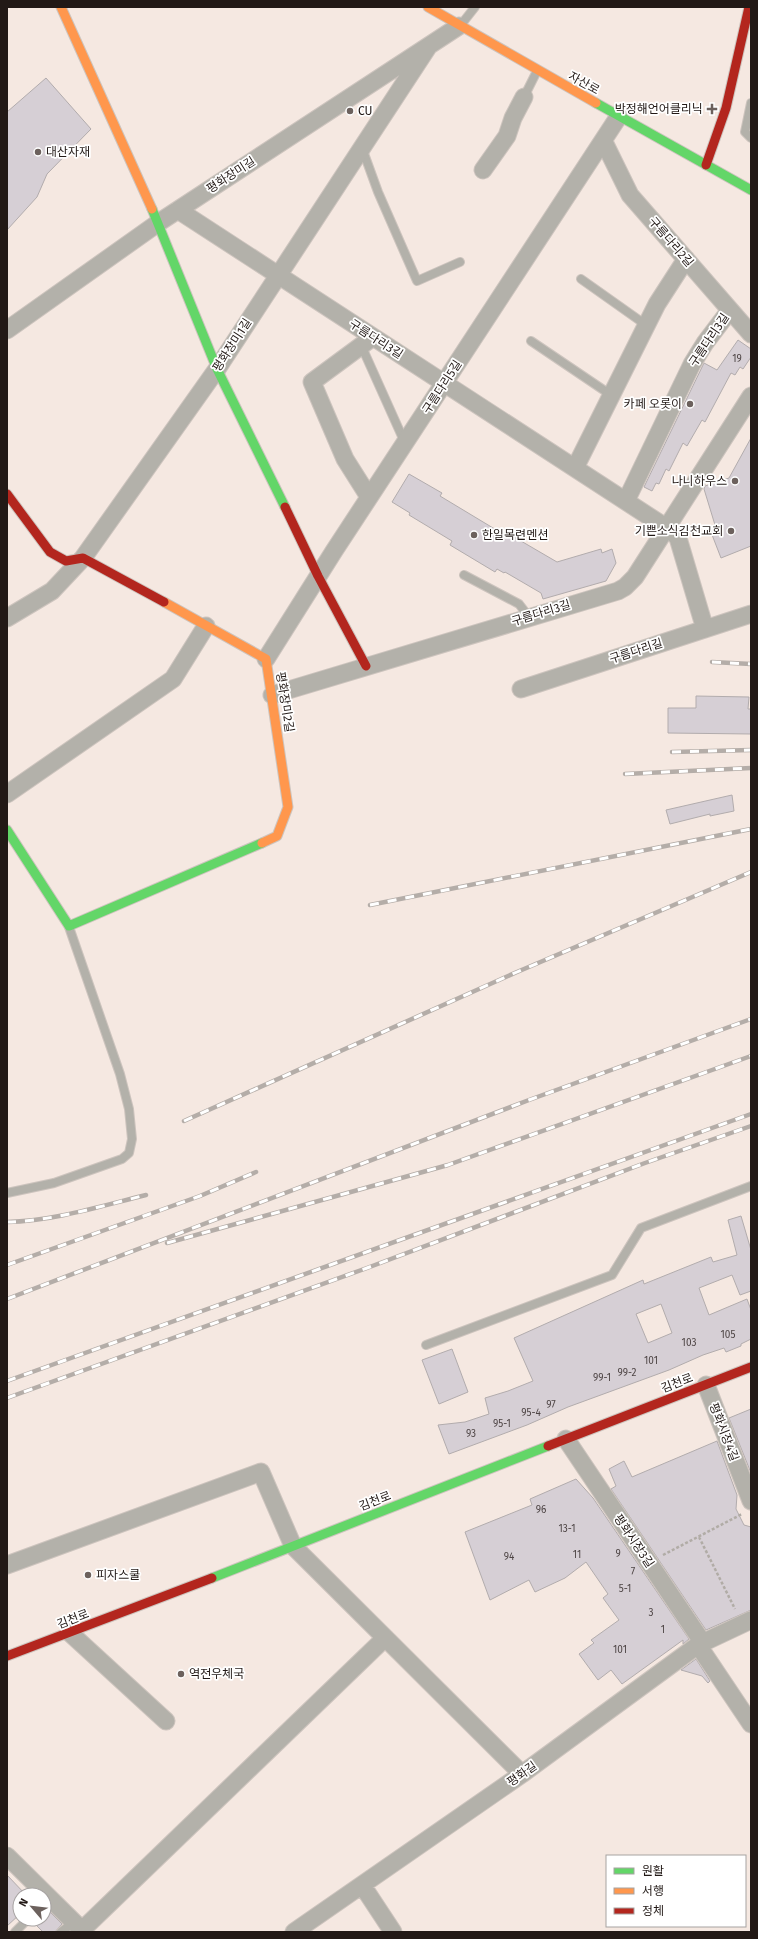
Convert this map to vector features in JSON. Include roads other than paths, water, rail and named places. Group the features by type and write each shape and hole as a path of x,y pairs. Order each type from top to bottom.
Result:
{"street":[{"path":"61,7 158,223 216,369 318,576 366,666"},
{"name":"자산로","path":"428,7 459,26 751,190"},
{"path":"706,165 726,108 748,7"},
{"name":"평화장미길","path":"7,330 158,223 459,26"},
{"name":"평화장미1길","path":"7,618 52,591 83,558 216,369 428,47"},
{"path":"483,170 507,136 524,97"},
{"name":"구름다리5길","path":"266,659 318,576 604,142 619,116"},
{"name":"구름다리2길","path":"604,142 630,195 751,334"},
{"name":"구름다리3길","path":"178,210 278,275 367,341 444,383 673,532 678,538 705,629"},
{"path":"575,468 657,304 686,259"},
{"name":"구름다리3길","path":"626,501 692,364 705,343 730,310"},
{"path":"367,341 312,382 345,459 370,498"},
{"name":"구름다리3길","path":"272,695 618,591 625,587 635,577 751,396"},
{"path":"7,494 50,552 66,561 83,558"},
{"name":"평화장미2길","path":"69,926 277,836 288,807 266,659 83,558"},
{"name":"구름다리길","path":"521,690 751,614"},
{"path":"7,794 173,679 206,626"},
{"path":"7,830 69,926"},
{"name":"김천로","path":"7,1656 70,1633 751,1367"},
{"name":"평화시장4길","path":"706,1384 751,1501"},
{"name":"평화시장3길","path":"566,1439 649,1563 751,1724"},
{"path":"7,1565 261,1472 293,1546 522,1774"},
{"name":"평화길","path":"294,1932 522,1774 701,1644 747,1622"},
{"path":"70,1633 166,1721"},
{"path":"52,1905 75,1929 385,1638"},
{"path":"8,1860 34,1887"},
{"path":"362,1885 393,1932"}],"lane":[{"path":"459,26 475,7"},
{"path":"524,97 537,70"},
{"path":"751,103 745,132 751,138"},
{"path":"362,147 378,192 416,280 460,262"},
{"path":"582,279 646,325"},
{"path":"367,341 405,444"},
{"path":"531,341 611,394"},
{"path":"464,575 519,604 529,617"},
{"path":"7,1193 54,1183 122,1159 129,1153 132,1139 129,1109 120,1074 69,926"},
{"path":"426,1345 612,1276 641,1228 751,1186"}],"railway":[{"path":"712,662 751,664"},
{"path":"672,752 751,750"},
{"path":"625,774 751,768"},
{"path":"370,905 751,829"},
{"path":"184,1121 517,972 751,872"},
{"path":"7,1299 529,1100 751,1019"},
{"path":"167,1243 448,1165 751,1056"},
{"path":"7,1381 751,1114"},
{"path":"7,1398 367,1268 645,1163 751,1126"},
{"path":"7,1265 200,1196 256,1172"},
{"path":"7,1222 60,1216 146,1195"}],"place":[{"name":"박정해언어클리닉","path":"712,109"},
{"name":"CU","path":"350,111"},
{"name":"대산자재","path":"38,152"},
{"name":"카페 오롯이","path":"690,404"},
{"name":"나니하우스","path":"735,481"},
{"name":"기쁜소식김천교회","path":"731,531"},
{"name":"한일목련멘션","path":"474,535"},
{"name":"피자스쿨","path":"88,1575"},
{"name":"역전우체국","path":"181,1674"}]}
